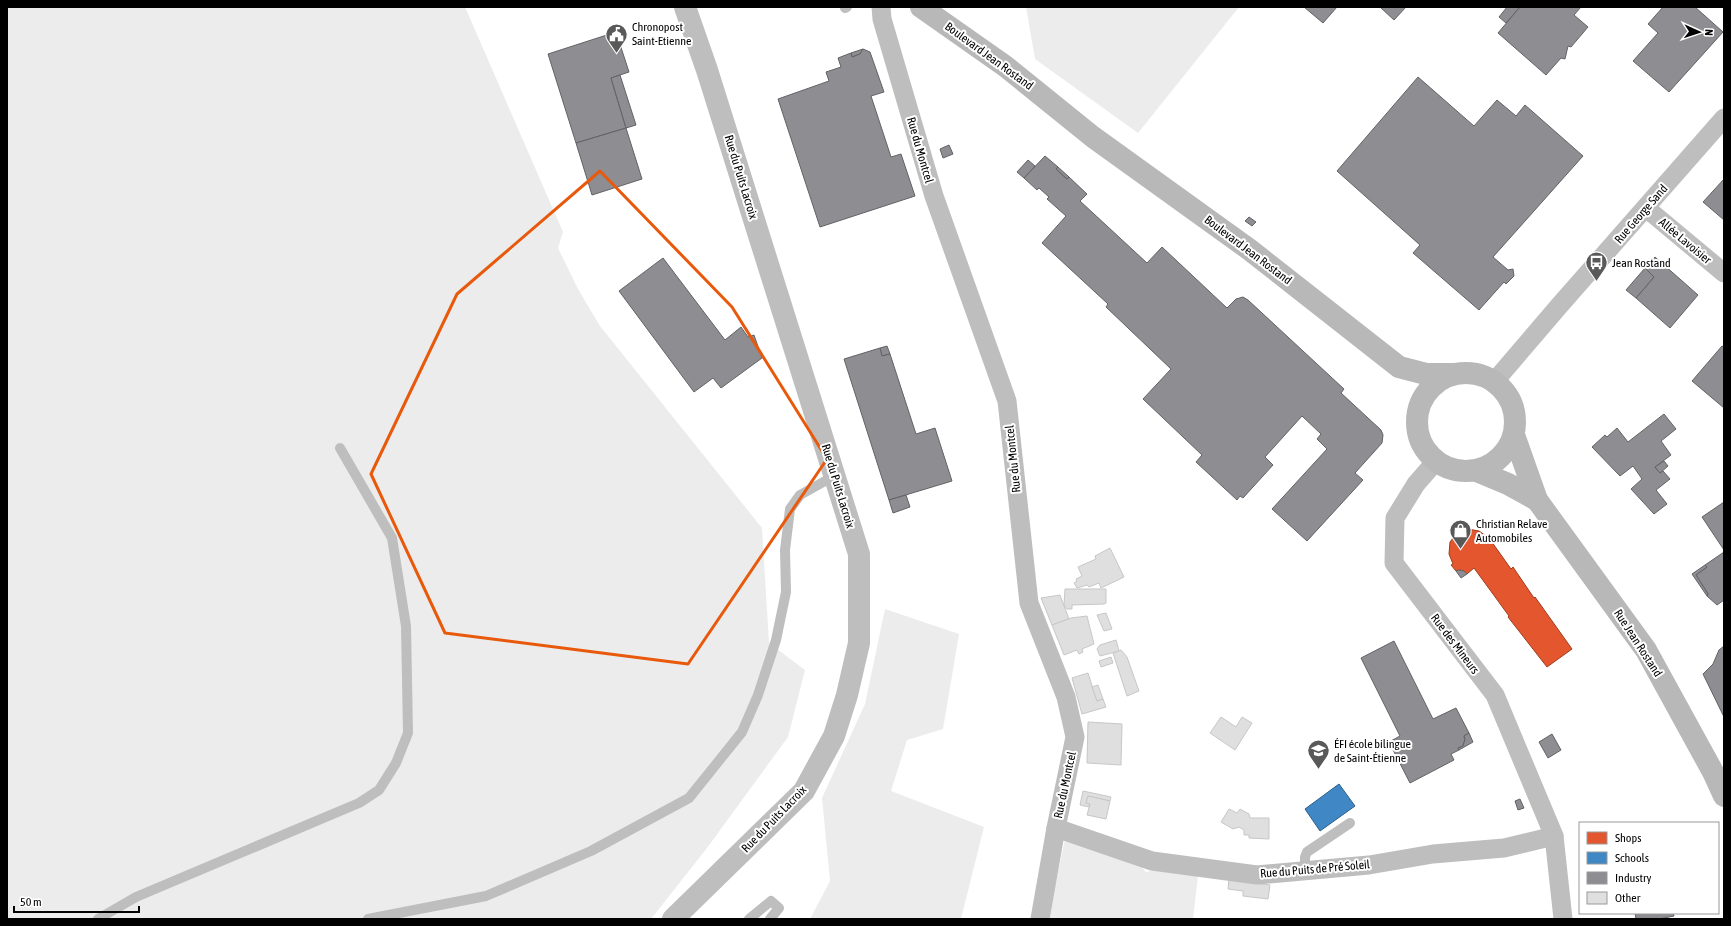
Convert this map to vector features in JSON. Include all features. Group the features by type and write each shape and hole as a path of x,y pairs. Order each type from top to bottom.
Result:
{"main road":[{"name":"Boulevard Jean Rostand","path":"921,7 1005,66 1093,137 1250,250 1399,367"},
{"path":"1399,367 1426,374 1453,374 1467,372 1482,375 1494,382 1505,392 1512,405 1515,420 1514,435 1508,448 1500,458 1489,466 1477,471 1462,472 1448,468 1436,461 1426,451 1419,438 1416,423 1418,409 1423,397 1431,387 1441,379 1453,374"},
{"path":"1399,367 1418,409"},
{"path":"1514,435 1537,500"},
{"path":"1477,471 1508,484 1537,500"},
{"name":"Rue Jean Rostand","path":"1537,500 1646,650 1713,772 1724,796"}],"street":[{"name":"Rue du Puits Lacroix","path":"673,919 804,791 834,736 848,695 859,643 859,554 710,78 685,7"},
{"name":"Rue du Montcel","path":"881,7 882,19 934,196 1007,401 1029,603 1066,698 1075,737 1056,828 1040,919"},
{"name":"Rue George Sand","path":"1494,382 1724,118"},
{"name":"Allée Lavoisier","path":"1646,208 1724,273"},
{"name":"Rue des Mineurs","path":"1436,461 1416,484 1395,518 1394,563 1495,696 1554,836 1563,919"},
{"name":"Rue du Puits de Pré Soleil","path":"1056,828 1152,861 1257,875 1369,865 1433,854 1504,848 1554,836"}],"lane":[{"path":"98,919 136,897 360,803 379,790 396,763 408,733 407,641 392,538 340,448"},
{"path":"368,919 486,896 591,852 689,798 742,732 758,695 776,640 786,592 785,545 790,509 800,495 834,476"},
{"path":"1305,871 1305,857 1307,852 1350,822"},
{"path":"749,919 771,901 779,908 770,919"}],"highlighted area":[{"path":"600,171 732,307 827,459 688,664 445,633 371,474 457,294"}],"shaded area":[{"path":"7,7 465,7 563,232 558,248 578,289 600,326 762,528 769,643 805,670 788,737 707,848 651,919 7,919"},
{"path":"1026,7 1239,7 1138,133 1035,59"},
{"path":"885,609 959,634 943,729 907,740 891,791 984,827 961,919 810,919 830,881 822,798 865,704"},
{"path":"1065,839 1135,860 1146,872 1155,870 1198,876 1193,919 1048,919"}],"building: Shops":[{"path":"1468,529 1479,531 1489,538 1511,569 1513,567 1572,649 1547,667 1508,617 1509,616 1474,568 1467,574 1464,571 1456,571 1451,565 1453,564 1449,554 1450,542 1457,533"}],"building: Schools":[{"path":"1339,784 1355,806 1320,831 1305,809"}],"building: Industry":[{"path":"1304,7 1337,7 1323,23"},
{"path":"1380,7 1406,7 1394,20"},
{"path":"1507,7 1520,7 1506,23 1499,17"},
{"path":"1520,7 1581,7 1574,15 1588,27 1571,47 1568,46 1565,59 1561,58 1546,75 1498,33"},
{"path":"1663,7 1695,7 1723,32 1669,92 1633,61 1658,33 1648,24"},
{"path":"616,32 629,72 611,78 626,128 576,143 548,54"},
{"path":"863,49 860,54 852,57 851,53"},
{"path":"863,49 870,52 884,92 871,96 891,157 901,154 915,196 820,227 778,99 829,81 826,72 841,67 838,58 851,53 852,57 860,54"},
{"path":"620,75 636,125 626,128 611,78"},
{"path":"1418,77 1474,126 1497,100 1516,116 1525,105 1583,156 1493,257 1508,270 1513,269 1514,276 1506,284 1504,282 1479,310 1413,253 1420,245 1337,171"},
{"path":"626,128 642,179 592,195 576,143"},
{"path":"949,145 953,154 943,158 940,149"},
{"path":"1045,156 1058,167 1056,169 1067,179 1069,177 1087,194 1080,201 1147,263 1162,247 1227,308 1236,299 1243,297 1248,300 1344,389 1341,393 1381,430 1383,435 1382,443 1355,473 1363,480 1307,541 1272,509 1327,449 1317,439 1321,434 1302,416 1265,457 1273,465 1243,498 1240,496 1237,500 1196,462 1202,455 1143,399 1171,369 1106,307 1108,304 1042,243 1066,216 1047,199 1049,197 1039,188 1037,190 1024,178"},
{"path":"1028,160 1035,166 1024,178 1017,172"},
{"path":"1058,167 1069,177 1067,179 1056,169"},
{"path":"1724,179 1724,220 1703,202"},
{"path":"1249,217 1256,222 1252,226 1245,221"},
{"path":"1655,257 1698,295 1670,328 1636,298 1654,277 1645,268"},
{"path":"663,258 725,340 741,327 748,337 754,335 762,358 721,388 713,378 694,392 619,291"},
{"path":"1645,268 1654,277 1636,298 1626,290"},
{"path":"887,346 890,354 882,356 880,348"},
{"path":"1722,346 1724,347 1724,408 1692,381"},
{"path":"880,348 882,356 890,354 916,434 935,428 952,481 889,500 844,359"},
{"path":"1664,414 1676,429 1661,441 1671,455 1655,467 1660,473 1663,471 1670,479 1656,490 1667,504 1654,514 1631,489 1642,479 1633,466 1620,476 1592,447 1605,435 1607,437 1617,428 1628,442"},
{"path":"1664,461 1668,466 1660,473 1655,467"},
{"path":"906,495 910,507 893,513 889,500"},
{"path":"1724,502 1724,550 1702,517"},
{"path":"1724,552 1724,600 1717,605 1707,596 1708,594 1696,575 1707,567 1705,565"},
{"path":"1705,565 1707,567 1696,575 1708,594 1707,596 1692,574"},
{"path":"1456,571 1464,571 1467,574 1461,578"},
{"path":"1394,641 1433,719 1456,708 1469,733 1464,736 1465,739 1463,746 1451,754 1454,760 1410,783 1389,742 1400,736 1361,658"},
{"path":"1724,646 1724,717 1703,674 1713,664 1719,650"},
{"path":"1469,733 1473,742 1459,750 1458,748 1463,746 1465,739 1464,736"},
{"path":"1552,734 1561,750 1548,758 1539,742"},
{"path":"1520,799 1524,808 1518,810 1515,801"},
{"path":"1635,914 1673,914 1674,916 1659,919 1636,919"}],"building: Other":[{"path":"1110,548 1124,577 1101,588 1099,583 1089,587 1087,585 1077,588 1074,583 1077,581 1076,579 1082,576 1078,567 1096,559 1095,556"},
{"path":"1065,589 1106,589 1106,603 1072,605 1072,609 1067,609 1064,605"},
{"path":"1060,595 1069,619 1052,625 1041,598"},
{"path":"1106,613 1112,629 1104,631 1097,615"},
{"path":"1087,616 1094,644 1082,649 1083,652 1079,654 1077,650 1064,655 1052,625 1071,618"},
{"path":"1116,640 1119,651 1100,656 1097,649 1100,645"},
{"path":"1121,650 1127,657 1139,691 1127,696 1113,653"},
{"path":"1111,657 1113,663 1101,667 1099,661"},
{"path":"1088,673 1097,701 1103,699 1106,707 1082,714 1072,678"},
{"path":"1098,685 1103,699 1097,701 1092,687"},
{"path":"1221,717 1236,727 1242,717 1252,723 1235,750 1210,733"},
{"path":"1088,722 1122,724 1121,765 1087,763"},
{"path":"1083,791 1111,797 1110,801 1088,796 1086,803 1090,804 1089,807 1080,805"},
{"path":"1088,796 1110,801 1106,819 1087,815 1090,804 1086,803"},
{"path":"1229,809 1237,813 1240,809 1249,814 1250,818 1269,818 1269,839 1249,838 1249,835 1244,835 1244,830 1239,827 1233,829 1221,822"},
{"path":"1229,879 1270,885 1268,899 1243,896 1243,891 1228,889"}],"place":[{"name":"Chronopost Saint-Etienne","path":"616,54"},
{"name":"Jean Rostand","path":"1596,282"},
{"name":"Christian Relave Automobiles","path":"1461,550"},
{"name":"ÉFI école bilingue de Saint-Étienne","path":"1318,770"}]}
